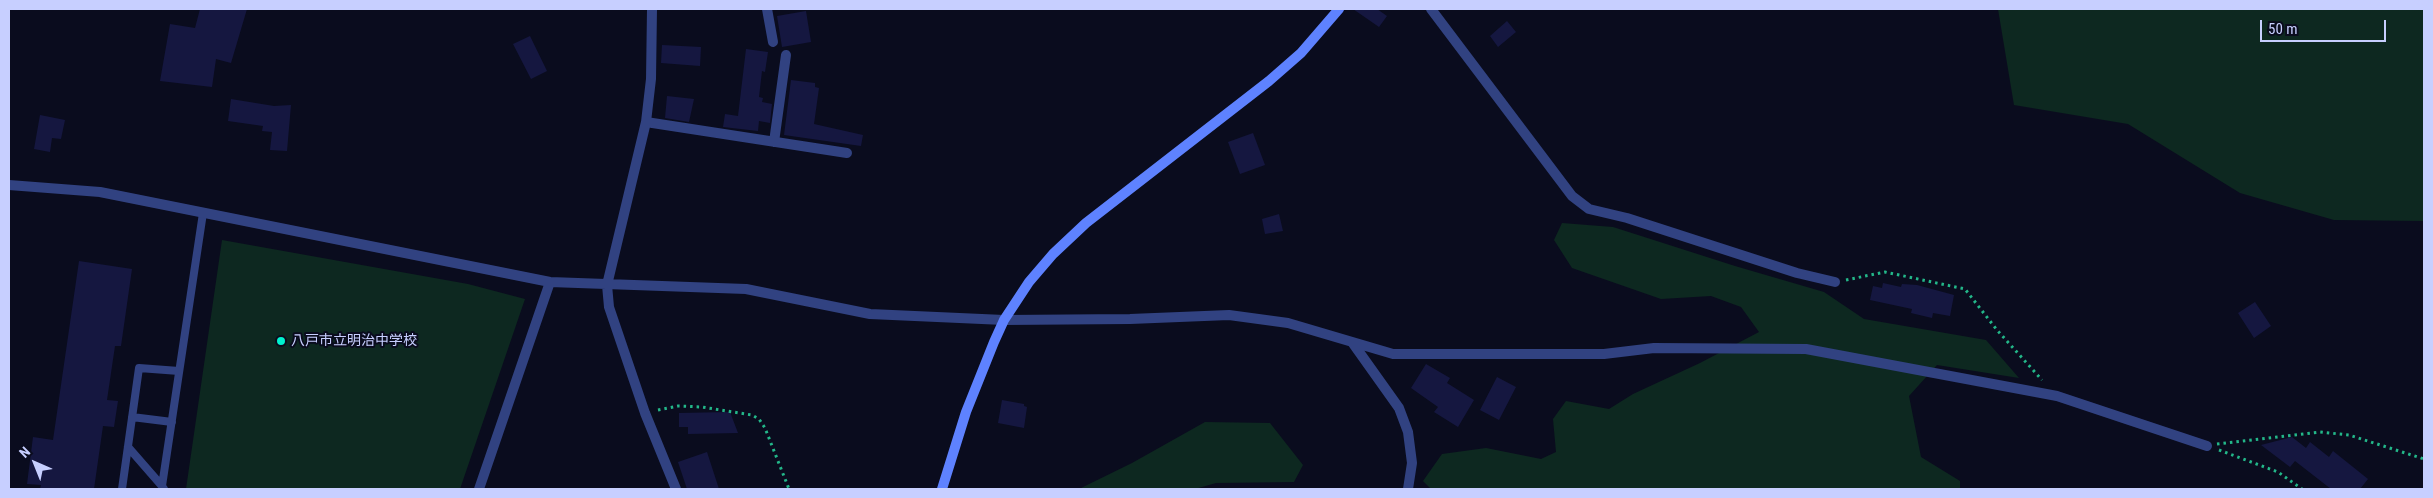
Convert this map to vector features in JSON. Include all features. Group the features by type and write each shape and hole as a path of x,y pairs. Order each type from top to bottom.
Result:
{"street":[{"path":"652,9 651,79 646,122 607,285 609,307 645,413 676,489"},
{"path":"767,9 773,42"},
{"path":"942,489 969,404 1004,320 1035,275 1053,254 1086,223 1269,81 1301,53 1339,9"},
{"path":"1431,9 1572,196 1590,209 1627,218 1797,274 1835,282"},
{"path":"774,142 786,55"},
{"path":"646,122 846,153"},
{"path":"9,185 100,192 550,282 746,288 870,314 1004,320 1130,319 1229,315 1288,323 1393,354 1604,354 1654,348 1806,349 2057,396 2207,446"},
{"path":"479,489 550,282"},
{"path":"1352,342 1399,408 1408,432 1412,463 1408,489"}],"lane":[{"path":"163,488 204,213"},
{"path":"122,489 139,368 179,371"},
{"path":"132,417 172,422"},
{"path":"128,447 163,488"}],"path":[{"path":"1835,282 1885,272 1964,289 1997,330 2057,396"},
{"path":"645,413 678,406 702,407 752,415 759,419 765,428 789,489"},
{"path":"2207,446 2320,432 2349,435 2424,459"},
{"path":"2207,446 2278,472 2302,489"}],"green space":[{"path":"1998,9 2424,9 2424,221 2334,220 2240,193 2128,124 2014,105"},
{"path":"1562,223 1613,227 1824,292 1864,319 1986,340 2019,378 1937,365 1909,396 1921,457 1960,481 1960,489 1431,489 1423,481 1442,454 1486,448 1541,459 1556,452 1553,419 1566,401 1609,409 1633,394 1700,363 1759,332 1741,307 1711,296 1661,299 1572,268 1554,240"},
{"path":"222,240 468,284 525,299 460,489 186,489"},
{"path":"1205,422 1270,423 1303,465 1294,482 1216,483 1195,489 1079,489 1132,463"}],"building":[{"path":"200,9 247,9 231,63 216,59 212,87 160,81 170,24 195,28"},
{"path":"1353,9 1377,9 1387,16 1379,27"},
{"path":"806,11 811,42 782,47 777,16"},
{"path":"1507,21 1516,32 1498,47 1490,36"},
{"path":"530,36 547,71 531,79 513,44"},
{"path":"662,45 701,47 700,66 661,63"},
{"path":"746,49 768,52 765,72 762,71 759,97 763,98 762,102 772,104 770,123 759,121 758,131 723,127 725,114 738,116"},
{"path":"791,80 815,83 815,87 819,88 814,124 863,135 861,146 784,135"},
{"path":"667,96 694,99 689,122 665,118"},
{"path":"231,99 274,106 291,105 287,151 270,150 272,132 262,131 263,126 228,121"},
{"path":"40,115 65,120 61,139 52,138 50,152 34,149"},
{"path":"1253,133 1265,165 1240,174 1228,142"},
{"path":"1279,214 1283,231 1265,234 1262,219"},
{"path":"79,261 132,269 121,346 115,346 107,400 118,401 114,427 103,426 94,489 40,489 41,485 27,484 33,437 53,440"},
{"path":"1883,283 1901,287 1902,284 1917,285 1954,295 1950,316 1933,313 1932,318 1911,313 1912,309 1870,300 1873,286 1882,288"},
{"path":"2255,302 2271,326 2254,338 2238,313"},
{"path":"1426,364 1450,378 1447,383 1474,400 1458,427 1434,412 1438,407 1411,388"},
{"path":"1497,377 1516,387 1499,420 1480,410"},
{"path":"1002,400 1024,404 1027,407 1024,428 998,423"},
{"path":"730,412 738,433 688,434 688,427 679,427 679,413"},
{"path":"2292,437 2306,448 2310,442 2329,457 2333,451 2368,479 2360,489 2331,489 2295,461 2290,467 2261,445"},
{"path":"707,452 719,489 687,489 678,462"}],"place":[{"name":"八戸市立明治中学校","path":"281,341"}]}
